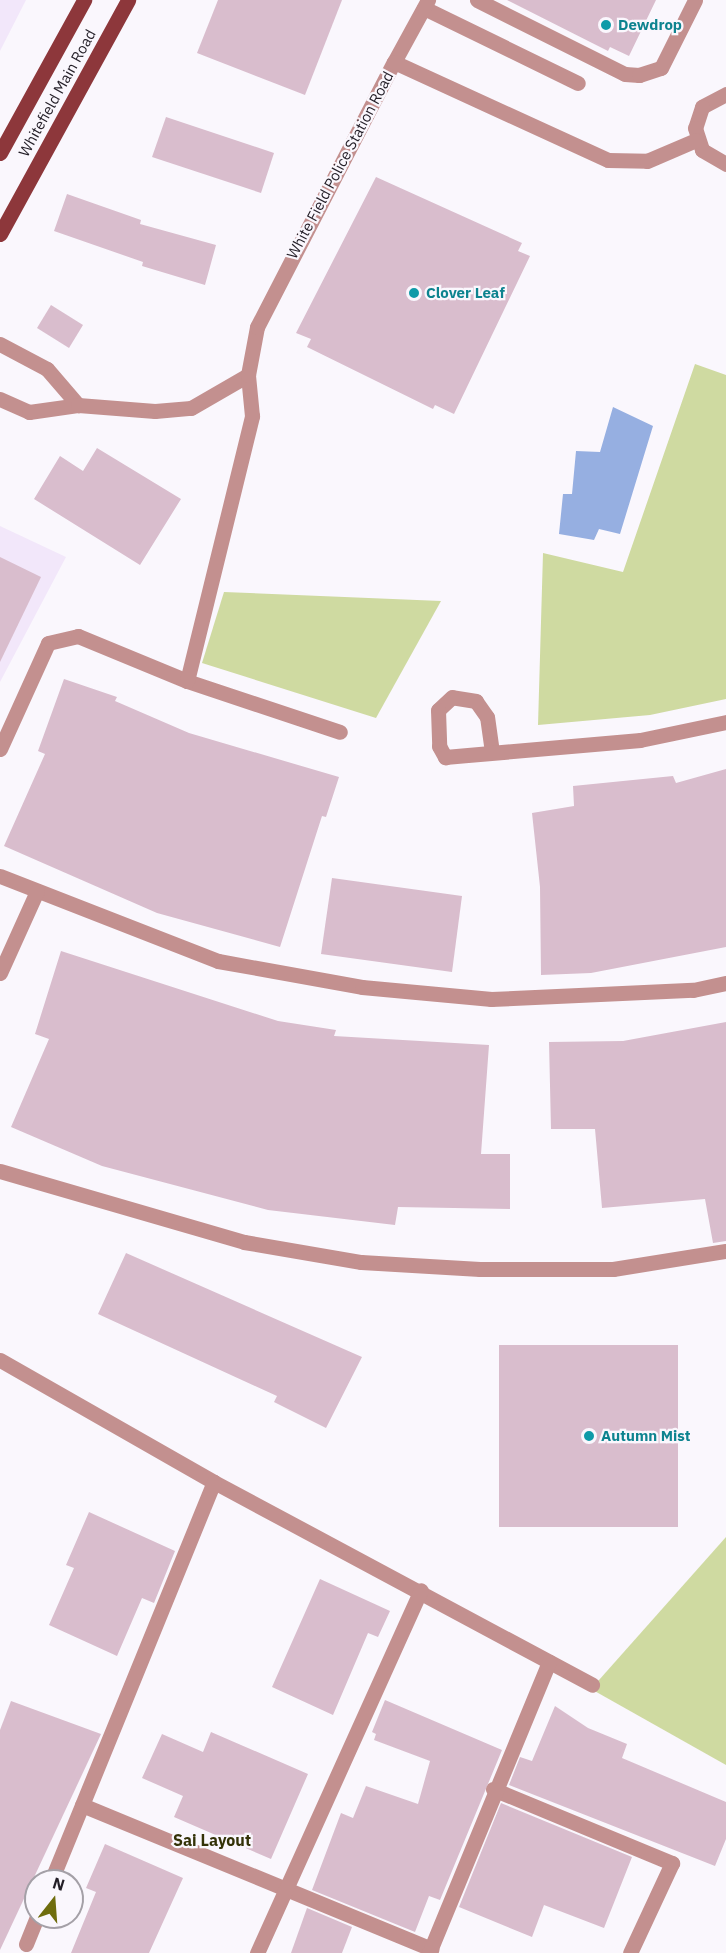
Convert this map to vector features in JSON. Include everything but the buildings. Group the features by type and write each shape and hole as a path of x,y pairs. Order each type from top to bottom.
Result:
{"main road":[{"name":"Whitefield Main Road","path":"0,153 84,0"},
{"name":"Whitefield Main Road","path":"0,234 128,0"}],"street":[{"path":"477,0 625,75 639,75 661,68 695,0"},
{"path":"394,62 426,4 578,83"},
{"name":"White Field Police Station Road","path":"187,681 252,417 248,375 257,327 394,62 608,160 646,161 696,140"},
{"path":"724,91 697,117 696,140 711,158 726,164"},
{"path":"0,344 47,369 78,405"},
{"path":"0,399 29,412 78,405 155,411 191,408 248,375"},
{"path":"0,749 48,643 78,636 187,681 340,732"},
{"path":"492,752 487,717 476,701 452,697 438,710 439,746 445,757 640,740 726,722"},
{"path":"0,876 218,961 362,987 491,999 693,990 726,983"},
{"path":"0,973 37,891"},
{"path":"0,1171 244,1242 361,1262 480,1269 613,1269 726,1251"},
{"path":"0,1360 214,1482 421,1590 592,1685"},
{"path":"56,1869 214,1482"},
{"path":"256,1953 286,1892 421,1590"},
{"path":"82,1805 430,1951 493,1789 549,1662"},
{"path":"493,1789 672,1863 630,1953"},
{"path":"26,1944 32,1929"}],"shaded area":[{"path":"0,0 26,0 0,51"},
{"path":"0,526 66,557 0,682"}],"green space":[{"path":"695,364 726,375 726,699 650,715 538,725 543,553 623,572"},
{"path":"224,592 441,601 376,718 202,663"},
{"path":"726,1537 726,1765 591,1689"}],"water":[{"path":"613,407 653,426 620,534 599,529 594,540 559,534 563,494 572,494 576,451 600,452"}],"place":[{"name":"Dewdrop","path":"606,25"},
{"name":"Clover Leaf","path":"414,293"},
{"name":"Autumn Mist","path":"589,1436"}],"district":[{"name":"Sai Layout","path":"212,1840"}]}
